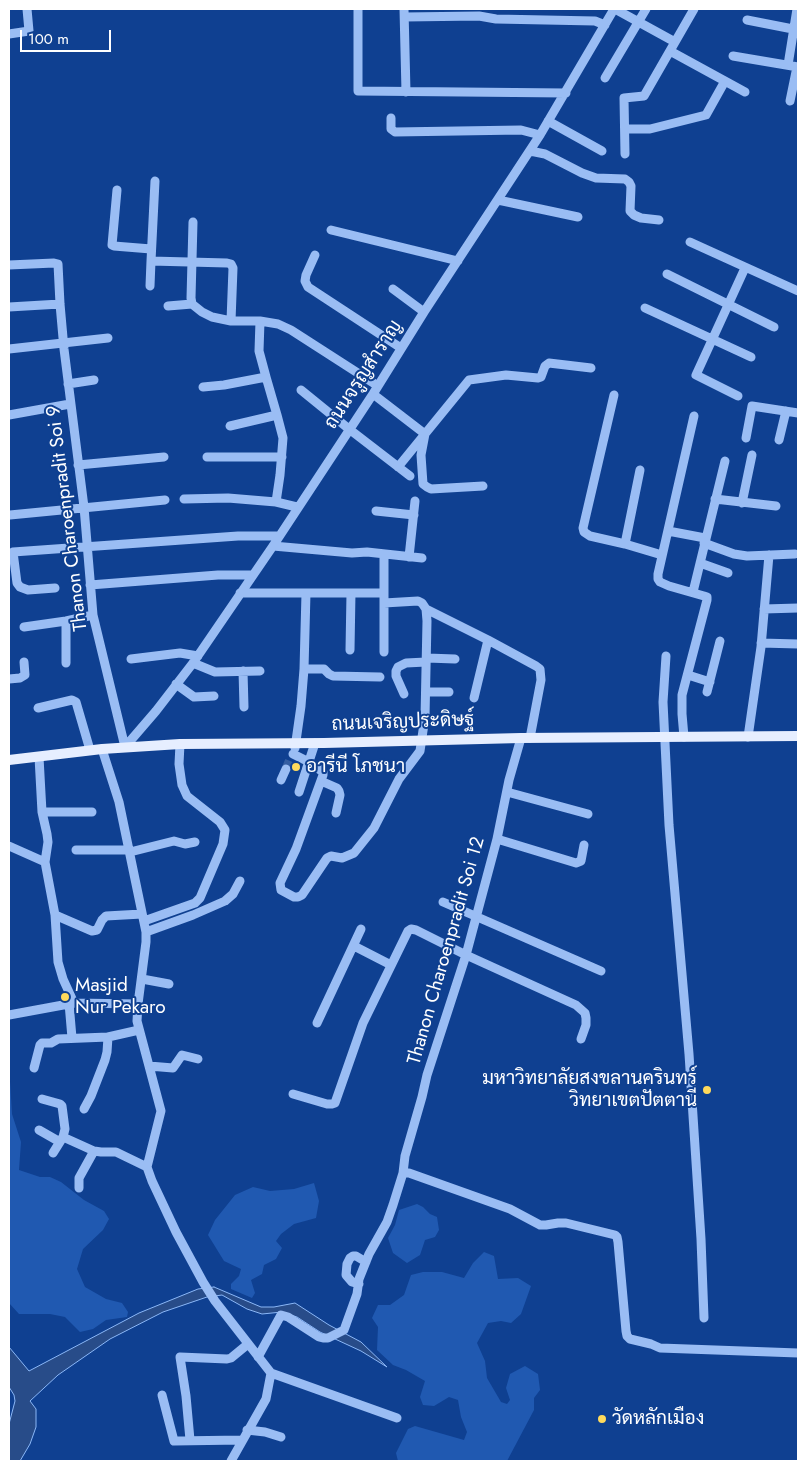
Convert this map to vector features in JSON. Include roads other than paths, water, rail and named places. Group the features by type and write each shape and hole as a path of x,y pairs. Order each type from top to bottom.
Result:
{"main road":[{"name":"ถนนเจริญประดิษฐ์","path":"9,760 90,750 180,744 526,738 798,736"}],"street":[{"path":"9,34 29,31 27,9"},
{"path":"358,9 358,91 566,93"},
{"path":"615,9 745,92"},
{"name":"ถนนจรูญสำราญ","path":"125,747 195,659 273,546 530,151 615,9"},
{"path":"605,78 646,9"},
{"path":"625,154 624,98 644,96 694,9"},
{"path":"790,100 795,66 797,9"},
{"path":"406,92 404,13 479,16 496,19 595,22 605,25"},
{"path":"747,20 796,29"},
{"path":"733,56 795,66"},
{"path":"624,129 650,129 706,115 725,81"},
{"path":"391,118 391,129 395,132 521,130 540,135"},
{"path":"548,121 602,151"},
{"path":"530,151 545,154 582,174 596,178 625,179 631,186 630,210 634,215 641,218 660,220"},
{"path":"150,286 156,181"},
{"path":"117,190 112,245 152,249"},
{"path":"498,200 578,217"},
{"path":"193,222 192,304 212,317 231,321 260,321 278,324 291,330 378,386"},
{"path":"330,230 458,261"},
{"path":"690,242 798,292"},
{"path":"315,255 306,275 305,281 308,286 401,348"},
{"path":"151,260 231,264 233,268 231,321"},
{"name":"Thanon Charoenpradit Soi 9","path":"9,265 58,264 60,304 70,404 84,507 93,615 125,747"},
{"path":"738,396 696,375 745,268"},
{"path":"667,274 774,328"},
{"path":"393,289 424,312"},
{"path":"9,308 60,304"},
{"path":"168,306 192,304"},
{"path":"644,308 751,357"},
{"path":"260,321 259,351 278,415 282,438 282,457 276,502"},
{"path":"9,349 108,338"},
{"path":"398,467 469,380 506,375 538,378 541,377 545,366 549,363 591,368"},
{"path":"203,387 266,377"},
{"path":"68,384 94,380"},
{"path":"301,390 348,429 410,476"},
{"path":"373,394 425,434"},
{"path":"614,395 583,528 584,532 590,536 662,555"},
{"path":"9,415 70,404"},
{"path":"746,438 752,406 798,413"},
{"path":"779,440 786,411"},
{"path":"230,426 278,415"},
{"path":"684,737 682,695 707,597 660,582 658,574 694,416"},
{"path":"425,434 421,455 423,484 431,489 484,486"},
{"path":"742,503 752,454"},
{"path":"78,465 164,457"},
{"path":"207,457 282,457"},
{"path":"693,592 714,499 725,461"},
{"path":"624,544 640,470"},
{"path":"184,499 228,498 276,502 297,507"},
{"path":"714,499 776,506"},
{"path":"10,516 165,500"},
{"path":"409,557 416,501"},
{"path":"376,512 414,516"},
{"path":"668,531 705,541 734,554 747,556 795,554"},
{"path":"55,588 28,590 20,587 17,583 13,552 238,536 279,536"},
{"path":"273,546 352,553 367,552 422,558"},
{"path":"384,554 384,652"},
{"path":"748,737 761,643 769,555"},
{"path":"700,563 728,573"},
{"path":"90,585 218,575 253,575"},
{"path":"240,593 306,593 351,593 418,601 426,609 425,717 423,740 418,755 399,779 374,828 354,853 342,858 331,856 327,858 302,895 294,897 279,887 296,849 323,772 309,762 292,756 296,743 304,669 306,593"},
{"path":"350,650 351,593"},
{"path":"764,609 798,608"},
{"path":"426,609 488,640 474,698"},
{"path":"24,628 93,615"},
{"path":"66,621 66,663"},
{"name":"Thanon Charoenpradit Soi 12","path":"258,1357 281,1315 288,1317 319,1337 328,1338 344,1330 357,1294 359,1279 394,1205 427,1075 466,955 497,839 509,780 526,738 542,680 540,669 536,666 488,640"},
{"path":"707,692 720,641"},
{"path":"761,643 798,644"},
{"path":"131,659 180,653 195,659 215,672 260,671"},
{"path":"666,656 663,702 665,737 692,1101 704,1318"},
{"path":"404,694 396,676 398,667 406,663 426,660 455,659"},
{"path":"9,679 20,678 24,675 24,662"},
{"path":"304,669 324,669 333,676 380,677"},
{"path":"243,671 244,707"},
{"path":"688,675 710,682"},
{"path":"176,684 194,697 214,696"},
{"path":"426,692 449,692"},
{"path":"38,708 72,700 76,702 90,750"},
{"path":"299,792 315,743"},
{"path":"55,915 92,932 96,930 106,916 143,918 195,902 200,898 224,844 224,830 220,822 187,796 182,785 179,764 180,744"},
{"path":"102,749 119,802 146,932 137,1021 161,1111 147,1167 152,1181 176,1232 215,1302 271,1373 397,1418"},
{"path":"39,757 42,812 48,842 45,862 55,915 59,970 72,1003 72,1038"},
{"path":"281,780 286,769"},
{"path":"321,781 337,788 339,791 340,795 336,813"},
{"path":"507,792 588,814"},
{"path":"42,812 92,812"},
{"path":"497,839 576,863 580,861 584,845"},
{"path":"76,850 130,851 174,840 183,844 195,842"},
{"path":"9,846 45,862"},
{"path":"146,932 225,901 233,894 240,880"},
{"path":"443,902 601,971"},
{"path":"317,1023 361,929"},
{"path":"293,1094 327,1104 335,1103 363,1023 408,930 412,929 576,1005 585,1013 586,1018 581,1039"},
{"path":"354,946 391,966"},
{"path":"142,979 169,984"},
{"path":"9,1015 72,1003 138,1004"},
{"path":"34,1068 41,1044 51,1043 58,1039 108,1037 140,1030"},
{"path":"84,1109 92,1096 105,1060 108,1037"},
{"path":"149,1066 173,1068 182,1055 198,1059"},
{"path":"42,1099 62,1106 65,1130 62,1140 53,1153"},
{"path":"39,1130 62,1140 101,1152 116,1152 147,1167"},
{"path":"79,1188 79,1178 94,1150"},
{"path":"403,1173 413,1174 510,1209 540,1225 566,1223 615,1235 617,1237 626,1331 630,1339 660,1348 798,1353"},
{"path":"359,1284 352,1282 346,1275 348,1264 353,1256 366,1262"},
{"path":"190,1440 180,1357 227,1360 248,1344"},
{"path":"230,1461 266,1398 271,1373"},
{"path":"162,1395 174,1441 242,1440"},
{"path":"247,1430 265,1432 281,1437"}],"tunnel":[{"path":"286,769 291,757"}],"place":[{"name":"อารีนี โภชนา","path":"296,767"},
{"name":"Masjid Nur Pekaro","path":"65,997"},
{"name":"มหาวิทยาลัยสงขลานครินทร์ วิทยาเขตปัตตานี","path":"707,1090"},
{"name":"วัดหลักเมือง","path":"602,1419"}]}
